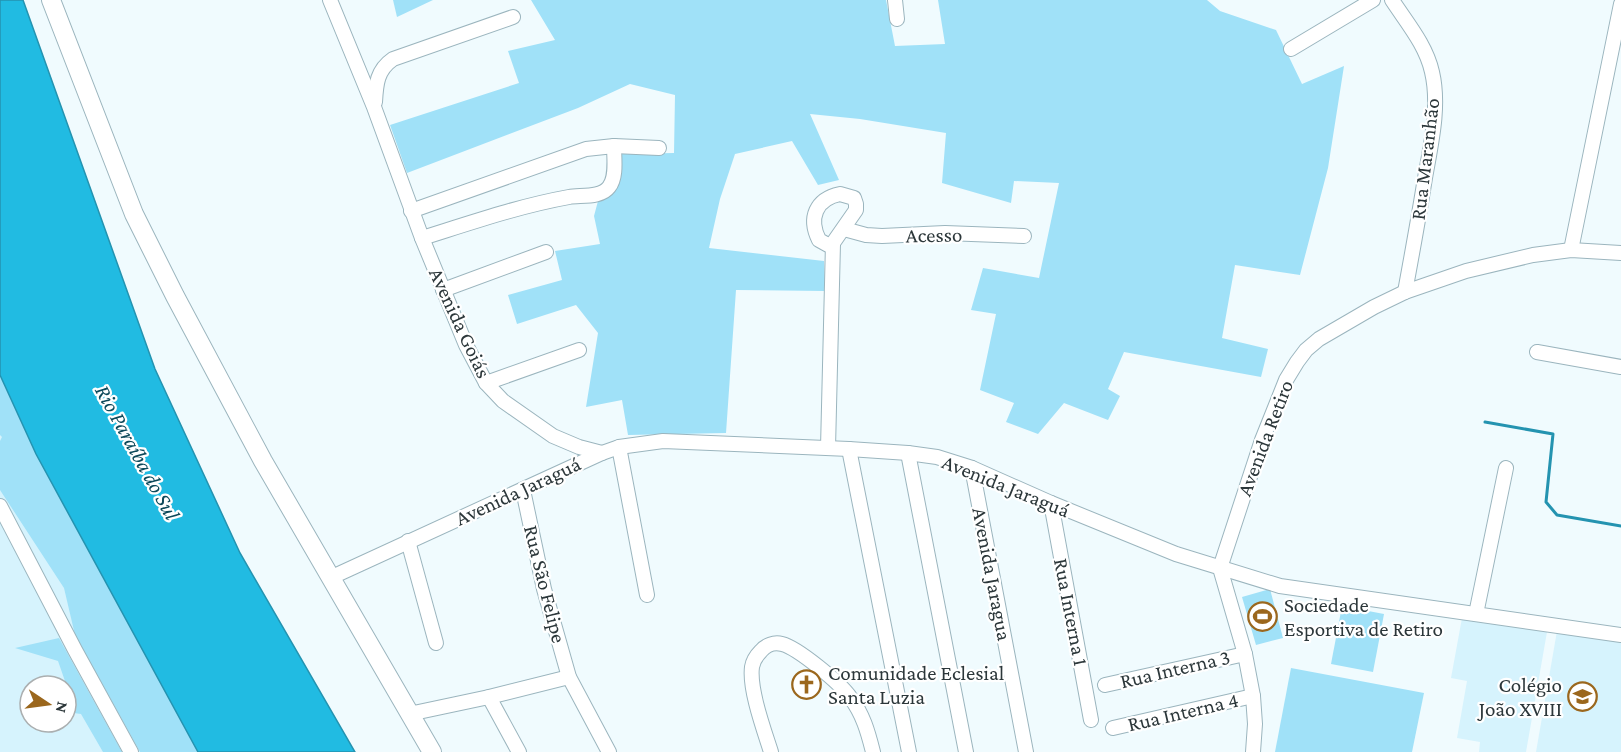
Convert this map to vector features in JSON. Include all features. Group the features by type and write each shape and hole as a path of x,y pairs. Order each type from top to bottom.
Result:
{"main road":[{"path":"51,0 134,214 213,370 263,461 432,752"}],"street":[{"name":"Avenida Goiás","path":"330,0 374,107 411,211 443,290 466,345 486,383 503,401 553,436 579,447 602,453"},
{"path":"895,0 897,19"},
{"path":"1291,49 1373,0"},
{"name":"Rua Maranhão","path":"1392,0 1422,45 1432,72 1434,86 1435,115 1405,291"},
{"path":"1571,250 1621,4"},
{"path":"374,107 378,77 383,66 393,59 513,17"},
{"path":"411,211 586,149 614,146 660,148"},
{"path":"422,238 506,213 569,197 604,191 613,179 614,146"},
{"path":"828,448 833,243 856,210 854,198 840,194 824,200 816,211 813,222 819,240 828,245 833,243"},
{"name":"Acesso","path":"844,228 866,235 882,236 945,233 1024,237"},
{"name":"Avenida Retiro","path":"1220,568 1262,440 1286,380 1306,350 1319,339 1405,291 1466,271 1533,255 1571,250 1621,253"},
{"path":"443,290 546,252"},
{"path":"486,383 579,350"},
{"path":"1537,352 1621,367"},
{"name":"Avenida Jaraguá","path":"332,578 408,541 619,447 663,441 828,448 938,457 972,468 1149,544 1280,586 1621,635"},
{"path":"619,447 647,595"},
{"path":"849,449 909,752"},
{"path":"908,453 966,752"},
{"name":"Avenida Jaragua","path":"972,468 1026,752"},
{"path":"1476,614 1506,468"},
{"name":"Rua São Felipe","path":"523,490 544,589 569,677 609,752"},
{"name":"Rua Interna 1","path":"1051,503 1091,720"},
{"path":"0,506 131,752"},
{"path":"408,541 436,644"},
{"path":"1220,568 1245,654 1253,696 1256,724 1253,752"},
{"path":"771,752 759,712 752,665 763,648 775,643 786,645 797,651 833,679 849,695 862,715 873,752"},
{"name":"Rua Interna 3","path":"1105,685 1245,654"},
{"path":"409,714 569,677"},
{"name":"Rua Interna 4","path":"1113,728 1253,696"},
{"path":"489,697 519,752"}],"shaded area":[{"path":"393,0 433,0 397,17"},
{"path":"531,0 886,0 895,46 945,44 938,0 1207,0 1220,11 1276,30 1302,84 1344,66 1328,168 1300,275 1235,265 1222,338 1268,349 1261,377 1124,352 1108,389 1120,396 1108,420 1064,403 1038,434 1006,422 1014,403 980,390 996,314 971,310 983,268 1039,278 1059,183 1014,181 1011,203 942,183 946,133 860,119 810,114 839,180 818,185 792,141 735,154 720,199 709,248 824,261 825,291 736,290 726,433 628,435 622,400 586,407 598,333 576,305 517,324 508,295 562,280 555,251 600,244 594,216 598,201 617,188 621,177 622,154 674,153 675,95 630,84 578,108 407,173 390,125 519,83 508,51 555,40"},
{"path":"0,375 36,454 198,752 0,752"},
{"path":"0,375 36,454 198,752 140,752 75,635 64,588 0,490 0,441 2,437 0,435"},
{"name":"Sociedade Esportiva de Retiro","path":"1270,589 1283,638 1256,645 1242,597"},
{"path":"1342,606 1384,614 1373,672 1331,664"},
{"path":"1462,618 1547,632 1526,752 1479,752 1480,742 1457,738 1467,681 1451,678"},
{"name":"Colégio João XVIII","path":"1557,631 1621,642 1621,752 1536,752"},
{"path":"59,638 122,752 103,752 81,714 78,714 78,674 63,674 58,661 15,648"},
{"path":"1291,668 1424,693 1412,752 1275,752"}],"water":[{"name":"Rio Paraíba do Sul","path":"0,0 23,0 155,369 240,553 355,752 198,752 36,454 0,375"}],"waterway":[{"path":"1485,422 1553,434 1546,502 1557,515 1621,526"}],"place":[{"name":"Sociedade Esportiva de Retiro","path":"1263,617"},
{"name":"Comunidade Eclesial Santa Luzia","path":"807,685"},
{"name":"Colégio João XVIII","path":"1583,697"}]}
